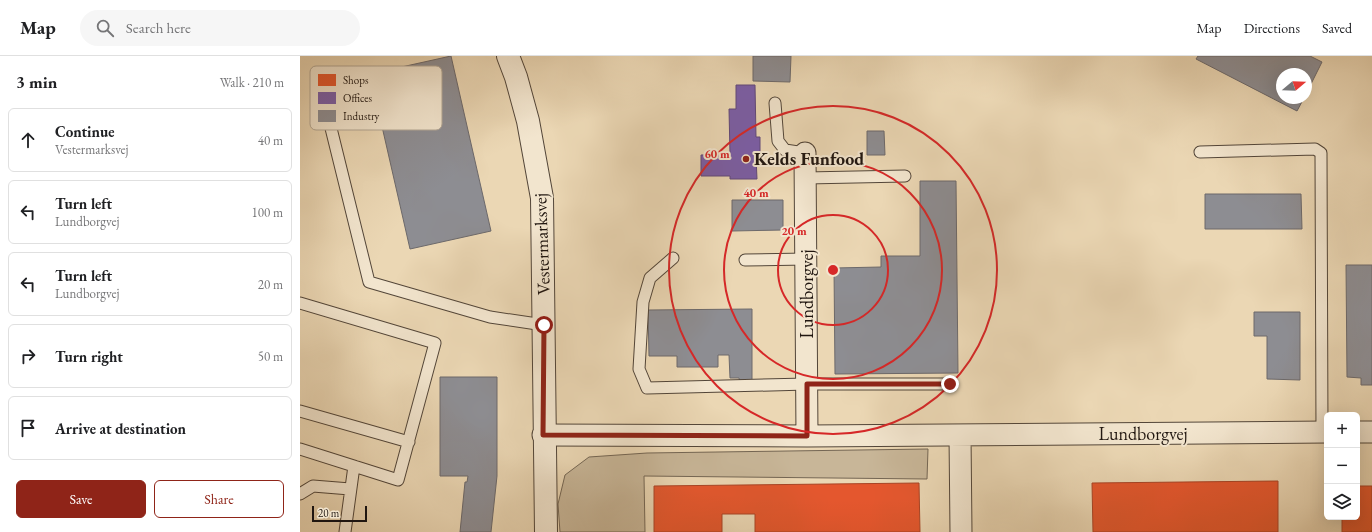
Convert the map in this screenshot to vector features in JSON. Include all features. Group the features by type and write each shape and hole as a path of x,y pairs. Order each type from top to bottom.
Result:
{"street":[{"name":"Vestermarksvej","path":"508,56 516,77 526,114 537,164 542,198 544,325 543,435 546,532"},
{"name":"Lundborgvej","path":"805,152 807,259 807,436"},
{"name":"Lundborgvej","path":"543,435 807,436 1324,432"},
{"path":"1360,432 1372,432"},
{"path":"960,435 961,532"}],"lane":[{"path":"776,103 778,141 785,150 805,152"},
{"path":"331,130 369,282 490,317 544,325"},
{"path":"1200,152 1315,149 1322,153 1325,412"},
{"path":"806,178 904,176"},
{"path":"673,258 650,278 643,302 639,369 647,388 807,384 950,384"},
{"path":"745,260 807,259"},
{"path":"300,303 435,343 398,480 300,449"},
{"path":"300,410 409,442"},
{"path":"345,532 354,466"},
{"path":"300,494 313,486 350,489"}],"shaded area":[{"path":"928,449 927,479 644,476 645,532 560,532 558,504 565,475 589,457 647,453"}],"building: Shops":[{"path":"1278,481 1278,532 1093,532 1092,483"},
{"path":"919,483 920,532 755,532 755,514 722,514 722,532 654,532 654,486"},
{"path":"1360,486 1372,486 1372,532 1342,532 1342,520 1360,520"}],"building: Offices":[{"path":"736,85 755,85 756,137 760,137 760,157 756,157 757,179 730,179 730,176 701,176 701,155 730,154 729,109 736,109"}],"building: Industry":[{"path":"451,56 491,231 410,249 383,130 442,130 442,66 406,66"},
{"path":"753,56 791,56 790,82 753,81"},
{"path":"1198,56 1310,56 1322,62 1312,82 1312,68 1276,68 1276,100 1196,59"},
{"path":"1283,104 1301,104 1297,111"},
{"path":"867,131 884,131 885,155 867,155"},
{"path":"920,181 956,181 958,373 835,374 834,268 881,267 881,256 920,256"},
{"path":"1205,194 1301,194 1302,229 1205,229"},
{"path":"732,200 783,200 783,230 732,231"},
{"path":"1346,265 1372,265 1372,385 1361,385 1361,378 1347,377"},
{"path":"752,309 752,383 740,383 739,378 730,378 729,355 718,355 718,367 677,367 677,356 649,356 648,310"},
{"path":"1254,312 1300,312 1300,380 1267,379 1267,336 1254,336"},
{"path":"440,377 497,377 497,476 491,532 460,532 465,482 467,482 468,476 440,476"}],"place":[{"name":"Kelds Funfood","path":"746,159"}],"route":[{"path":"544,325 543,435 807,436 807,384 950,384"}]}
